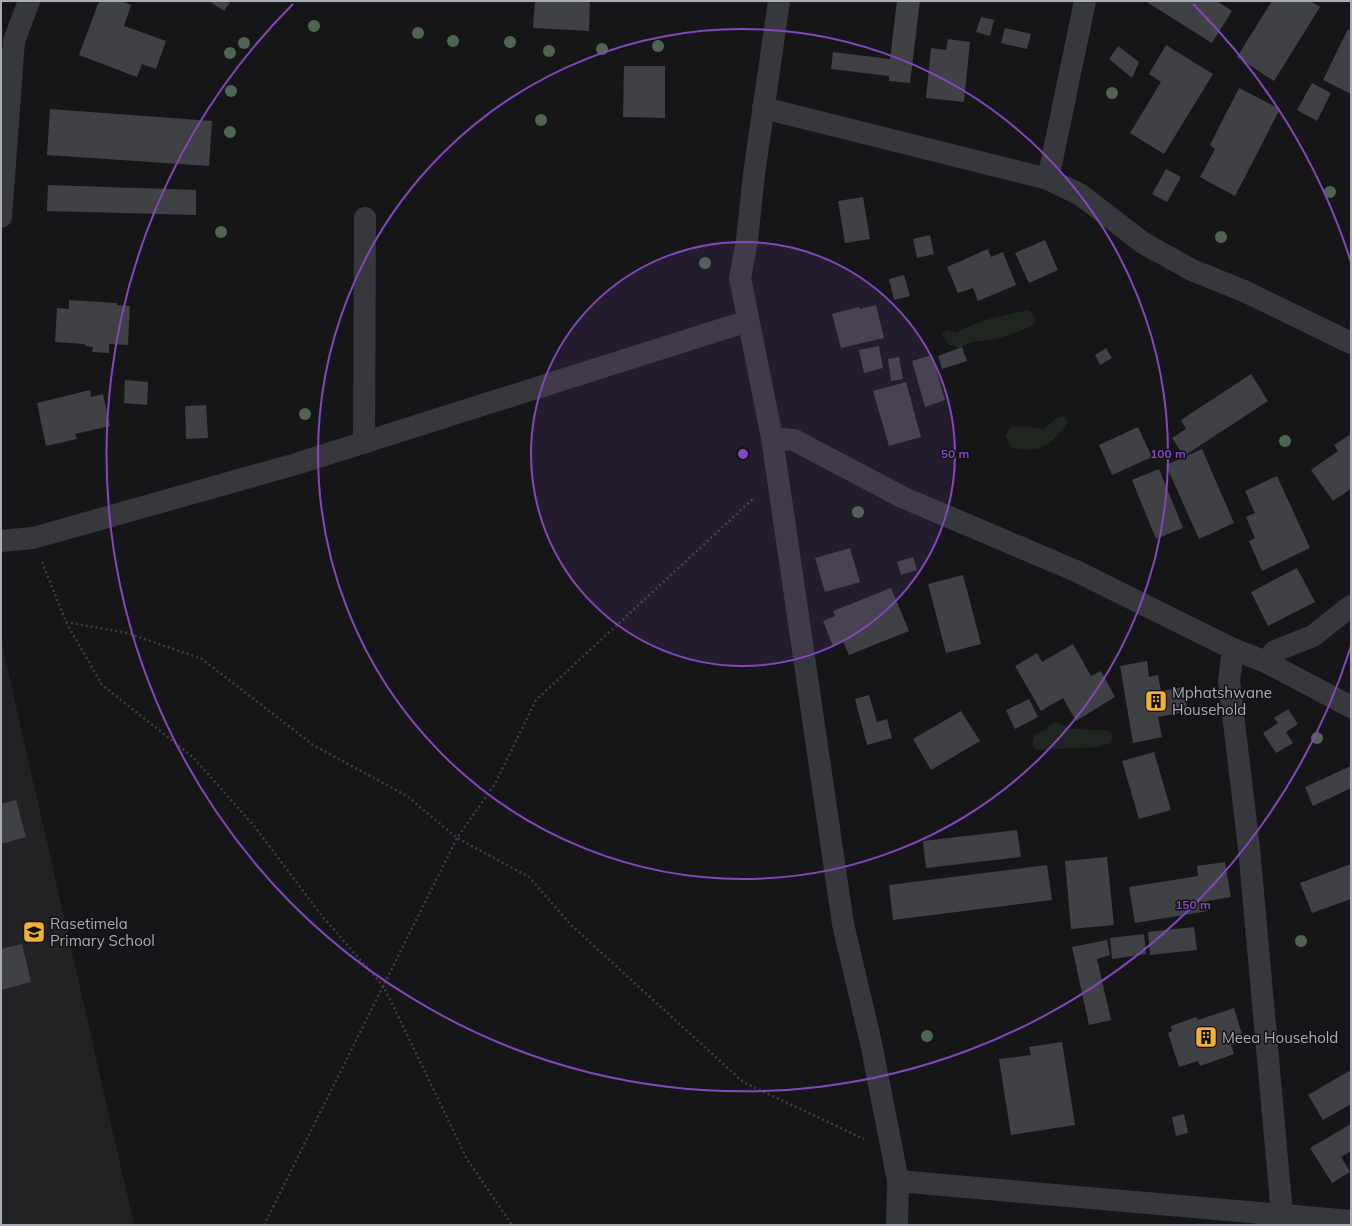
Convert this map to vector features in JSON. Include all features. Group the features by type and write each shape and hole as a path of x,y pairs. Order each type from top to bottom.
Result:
{"street":[{"path":"1,217 14,41 29,1"},
{"path":"779,1 763,108 747,240 740,278 772,438 843,924 871,1043 898,1181 898,1225"},
{"path":"1048,179 1085,1"},
{"path":"763,108 1048,179 1081,195 1142,243 1192,270 1244,291 1351,343"},
{"path":"364,442 365,218"},
{"path":"1,541 33,538 288,466 748,321"},
{"path":"772,438 794,440 902,497 1076,571 1233,650 1266,662 1351,707"},
{"path":"1266,662 1275,651 1313,636 1351,606"},
{"path":"1233,650 1229,681 1250,856 1282,1214"},
{"path":"898,1181 1351,1221"}],"path":[{"path":"264,1225 457,838 496,784 536,700 756,496"},
{"path":"33,538 66,622 102,685 193,758 255,827 322,916 384,987 467,1159 512,1225"},
{"path":"66,622 127,633 202,659 313,745 407,796 457,838 528,877 571,925 743,1082 892,1152"}],"shaded area":[{"path":"1028,310 1034,315 1036,322 1025,329 1007,336 971,342 960,348 949,345 941,334 947,330 957,333 983,321"},
{"path":"1065,416 1068,423 1050,443 1038,449 1031,450 1011,448 1005,435 1011,427 1027,426 1044,429 1057,418"},
{"name":"Rasetimela Primary School","path":"1,640 134,1225 1,1225"},
{"path":"1055,722 1072,729 1105,730 1111,732 1113,738 1109,743 1099,747 1036,750 1032,745 1034,736"}],"building":[{"path":"99,1 121,1 131,5 124,26 166,41 156,69 142,64 137,77 79,55"},
{"path":"209,1 231,1 224,11"},
{"path":"535,1 590,1 589,31 533,28"},
{"path":"897,1 920,1 910,83 889,81 889,76 831,69 833,52 890,59"},
{"path":"1145,1 1217,1 1232,11 1212,43"},
{"path":"1272,1 1310,1 1320,7 1274,81 1237,57"},
{"path":"981,17 994,20 990,36 976,32"},
{"path":"1005,28 1031,34 1027,49 1001,43"},
{"path":"1348,29 1351,31 1351,94 1323,80"},
{"path":"948,39 970,42 964,102 926,98 931,48 946,50"},
{"path":"1166,45 1213,74 1164,154 1130,133 1161,82 1149,74"},
{"path":"1118,46 1139,62 1132,78 1109,59"},
{"path":"624,66 665,66 665,118 623,117"},
{"path":"1312,83 1331,93 1317,121 1297,110"},
{"path":"1239,88 1280,109 1235,196 1200,177 1215,149 1210,145"},
{"path":"50,109 212,121 209,166 47,155"},
{"path":"1166,169 1181,177 1167,202 1152,194"},
{"path":"48,185 196,190 196,215 47,211"},
{"path":"863,197 870,239 845,243 838,201"},
{"path":"930,235 934,254 917,258 913,239"},
{"path":"1045,240 1058,270 1029,283 1015,253"},
{"path":"988,249 991,257 1003,252 1016,285 978,301 973,288 958,293 947,267"},
{"path":"904,275 910,296 894,300 889,279"},
{"path":"69,300 117,303 117,305 130,306 128,345 109,344 109,353 92,352 93,347 85,346 85,344 55,342 57,308 69,309"},
{"path":"876,305 884,338 841,348 832,314 859,307 860,309"},
{"path":"879,346 883,368 864,373 859,350"},
{"path":"962,347 967,361 942,369 938,356"},
{"path":"1106,348 1112,358 1100,365 1095,355"},
{"path":"932,355 945,400 925,407 912,361"},
{"path":"899,357 903,379 891,381 888,359"},
{"path":"1251,374 1268,401 1184,456 1172,438 1186,429 1181,420"},
{"path":"125,380 148,382 147,405 124,403"},
{"path":"906,382 921,437 889,446 873,391"},
{"path":"90,390 91,397 103,394 110,426 75,434 77,439 46,446 37,403"},
{"path":"206,405 208,438 186,439 185,406"},
{"path":"1138,427 1152,457 1112,475 1099,445"},
{"path":"1351,434 1351,489 1333,501 1311,470 1338,451 1334,445"},
{"path":"1202,449 1234,523 1199,539 1166,465"},
{"path":"1159,469 1183,528 1156,539 1132,480"},
{"path":"1277,476 1310,548 1262,571 1249,541 1255,538 1246,517 1255,513 1245,491"},
{"path":"850,548 860,582 825,592 815,558"},
{"path":"913,557 917,570 901,575 897,562"},
{"path":"1297,568 1315,602 1268,626 1251,592"},
{"path":"963,575 981,644 946,653 928,584"},
{"path":"891,588 909,631 849,655 843,641 833,646 823,621 835,616 833,611"},
{"path":"1073,644 1091,676 1101,671 1115,697 1076,721 1063,698 1041,711 1015,666 1037,653 1042,662"},
{"name":"Mphatshwane Household","path":"1147,661 1149,677 1158,675 1161,691 1183,687 1188,711 1158,717 1162,737 1133,743 1120,666"},
{"path":"869,695 877,722 887,719 892,738 867,745 855,699"},
{"path":"1029,699 1038,717 1015,729 1006,710"},
{"path":"1288,709 1298,724 1286,732 1293,743 1276,753 1263,733 1278,723 1274,718"},
{"path":"961,711 980,741 931,770 913,739"},
{"path":"1154,752 1171,810 1139,819 1122,761"},
{"path":"1351,766 1351,788 1313,806 1305,787"},
{"path":"16,800 26,837 1,844 1,804"},
{"path":"1017,830 1021,857 926,868 923,841"},
{"path":"1107,857 1114,925 1071,929 1065,861"},
{"path":"1225,862 1231,897 1207,901 1208,911 1135,923 1129,887 1198,876 1197,866"},
{"path":"1351,864 1351,899 1312,913 1300,883"},
{"path":"1047,865 1052,900 893,920 889,885"},
{"path":"1194,927 1197,950 1150,955 1148,932"},
{"path":"1144,934 1146,954 1112,959 1110,938"},
{"path":"1107,940 1110,955 1097,959 1111,1020 1089,1025 1072,947"},
{"path":"22,944 31,982 1,990 1,949"},
{"name":"Meea Household","path":"1234,1008 1244,1041 1231,1045 1234,1054 1200,1066 1198,1061 1179,1067 1168,1033 1172,1031 1171,1026 1196,1017 1198,1020"},
{"path":"1062,1042 1075,1125 1011,1135 999,1059 1031,1055 1029,1047"},
{"path":"1349,1071 1351,1073 1351,1104 1323,1120 1308,1095"},
{"path":"1184,1114 1188,1133 1176,1136 1172,1117"},
{"path":"1351,1124 1351,1151 1341,1157 1350,1172 1332,1183 1310,1148"}],"place":[{"name":"Mphatshwane Household","path":"1156,701"},
{"name":"Rasetimela Primary School","path":"34,932"},
{"name":"Meea Household","path":"1206,1037"}]}
